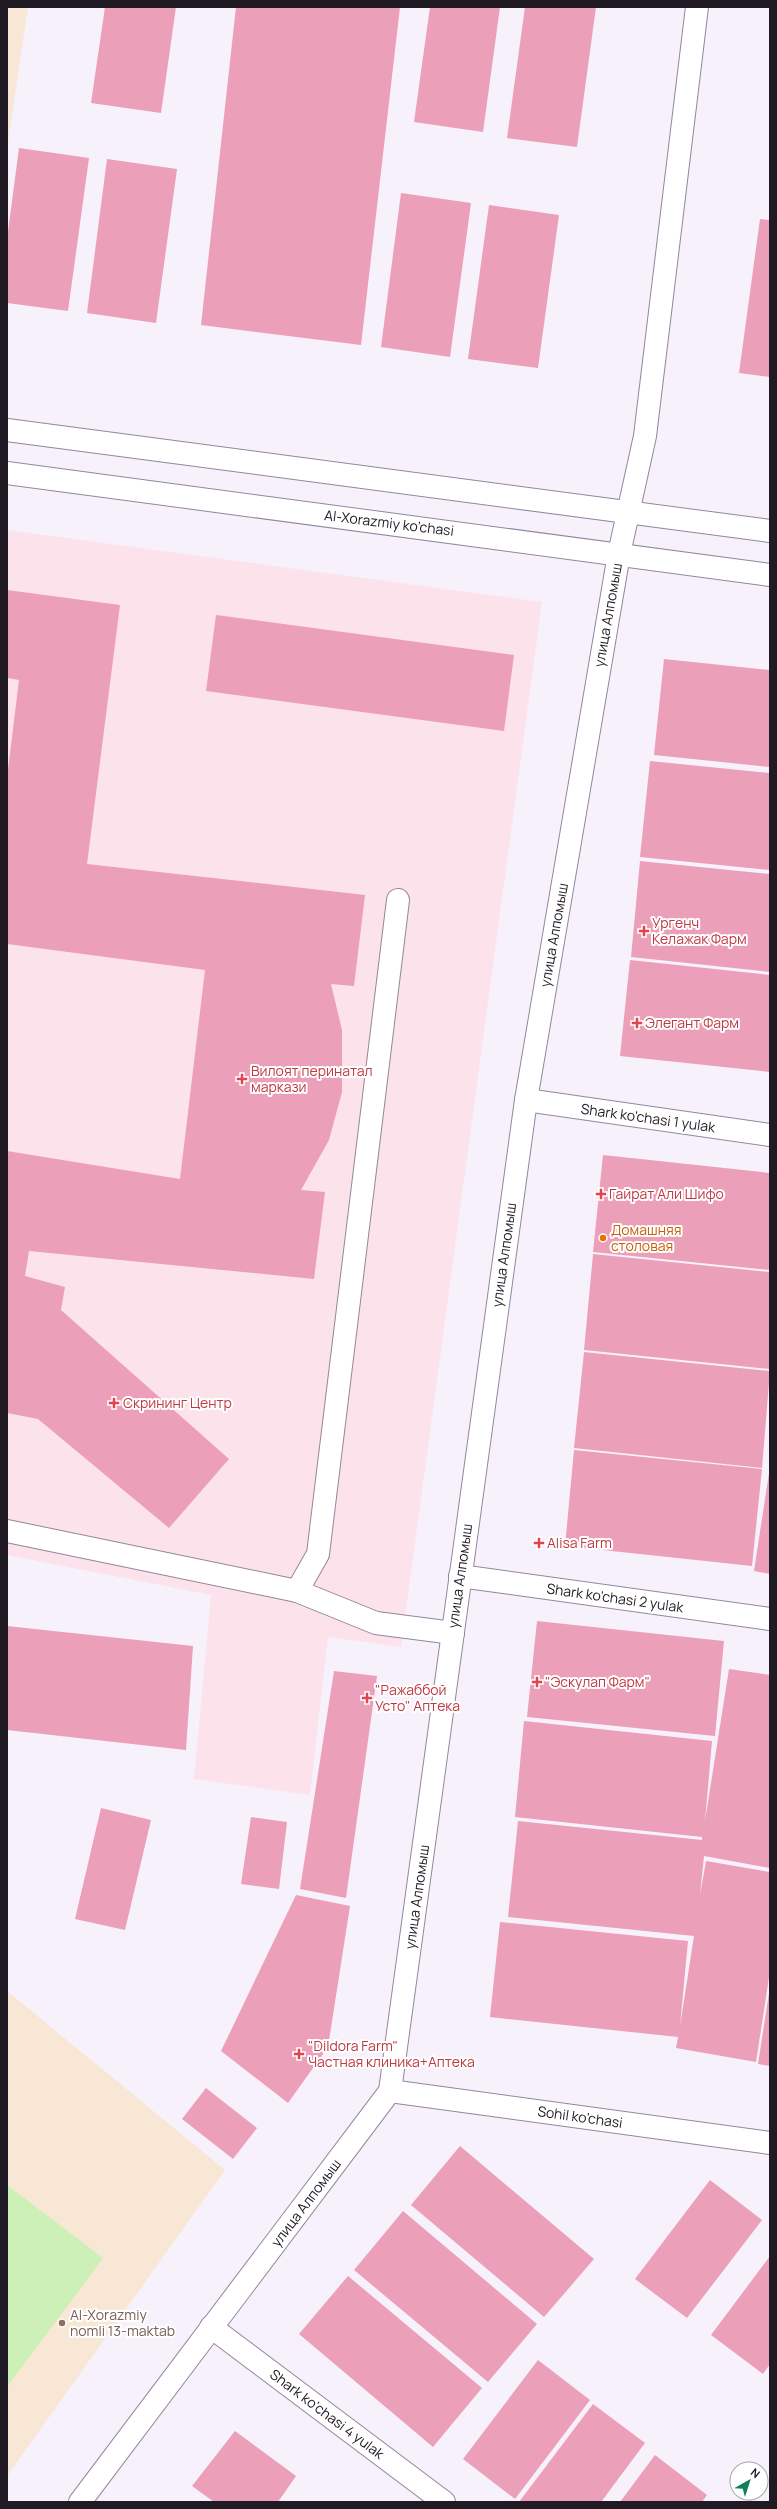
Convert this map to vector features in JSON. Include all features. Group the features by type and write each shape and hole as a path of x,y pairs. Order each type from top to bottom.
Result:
{"street":[{"name":"улица Алпомыш","path":"80,2502 390,2092 526,1100 619,554 645,436 697,7"},
{"path":"7,430 770,531"},
{"name":"Al-Xorazmiy ko’chasi","path":"7,473 619,554 770,576"},
{"path":"297,1591 318,1554 398,900"},
{"name":"Shark ko'chasi 1 yulak","path":"526,1100 770,1135"},
{"path":"7,1531 297,1591 376,1623 453,1633"},
{"name":"Shark ko'chasi 2 yulak","path":"460,1576 770,1619"},
{"name":"Sohil ko'chasi","path":"390,2092 770,2143"},
{"name":"Shark ko'chasi 4 yulak","path":"211,2327 444,2502"}],"shaded area":[{"path":"7,7 28,7 7,148"},
{"name":"Вилоят перинатал маркази","path":"7,530 542,602 401,1647 328,1637 310,1795 194,1779 211,1595 7,1555"},
{"name":"Аl-Xоrаzmiy nоmli 13-mаktаb","path":"7,1991 225,2170 7,2476"}],"green space":[{"path":"7,2185 103,2258 7,2387"}],"building":[{"path":"105,7 176,7 161,113 91,103"},
{"path":"236,7 400,7 361,345 201,325"},
{"path":"430,7 500,7 483,132 414,122"},
{"path":"525,7 596,7 577,147 507,138"},
{"path":"19,148 89,158 68,311 7,303 7,239"},
{"path":"107,159 177,169 156,323 87,313"},
{"path":"401,193 471,203 450,357 381,347"},
{"path":"489,205 559,215 538,368 468,359"},
{"path":"760,219 770,220 770,377 739,373"},
{"path":"7,590 120,605 87,864 365,895 354,986 331,984 342,1030 342,1092 329,1140 301,1190 325,1192 314,1279 29,1251 25,1276 65,1287 61,1310 229,1459 169,1528 38,1419 7,1413 7,1151 180,1179 205,970 7,944 7,778 19,680 7,678"},
{"path":"216,615 514,655 504,731 206,691"},
{"path":"664,659 770,670 770,767 654,755"},
{"path":"650,761 770,773 770,870 640,857"},
{"path":"640,861 770,874 770,972 631,957"},
{"path":"630,960 770,975 770,1072 620,1056"},
{"path":"603,1155 770,1173 770,1270 593,1252"},
{"path":"593,1254 770,1272 770,1369 584,1350"},
{"path":"584,1352 770,1371 762,1468 574,1448"},
{"path":"574,1450 762,1469 752,1566 565,1546"},
{"path":"770,1473 770,1574 754,1571"},
{"path":"537,1621 724,1641 715,1736 527,1717"},
{"path":"7,1626 193,1646 186,1750 7,1730"},
{"path":"729,1669 770,1675 770,1868 704,1856 700,1895 706,1861 770,1872 770,1971 756,2062 676,2048 678,2037 490,2017 500,1922 688,1941 680,2026 694,1936 508,1917 518,1821 702,1840 702,1837 515,1817 524,1721 712,1741 705,1821"},
{"path":"334,1671 377,1676 346,1898 300,1889"},
{"path":"101,1808 151,1820 125,1930 75,1919"},
{"path":"251,1817 287,1822 279,1889 241,1884"},
{"path":"296,1895 350,1906 328,2047 288,2103 221,2051"},
{"path":"770,1993 770,2066 758,2064"},
{"path":"206,2088 257,2128 233,2159 182,2119"},
{"path":"460,2146 594,2259 544,2317 411,2205"},
{"path":"710,2180 762,2220 687,2318 635,2279"},
{"path":"403,2211 537,2324 488,2382 354,2270"},
{"path":"770,2256 770,2364 763,2374 711,2335"},
{"path":"348,2276 482,2388 433,2447 299,2334"},
{"path":"538,2360 590,2400 515,2499 463,2459"},
{"path":"593,2404 645,2443 601,2502 519,2502"},
{"path":"235,2431 296,2476 278,2502 214,2502 192,2486"},
{"path":"655,2455 707,2495 702,2502 620,2502"}],"place":[{"name":"Ургенч Келажак Фарм","path":"644,931"},
{"name":"Элегант Фарм","path":"637,1023"},
{"name":"Вилоят перинатал маркази","path":"242,1079"},
{"name":"Гайрат Али Шифо","path":"601,1194"},
{"name":"Домашняя столовая","path":"603,1238"},
{"name":"Скрининг Центр","path":"114,1403"},
{"name":"Alisa Farm","path":"539,1543"},
{"name":"\"Эскулап Фарм\"","path":"537,1682"},
{"name":"\"Ражаббой Усто\" Аптека","path":"367,1698"},
{"name":"\"Dildora Farm\" Частная клиника+Аптека","path":"299,2054"},
{"name":"Аl-Xоrаzmiy nоmli 13-mаktаb","path":"62,2323"}]}
